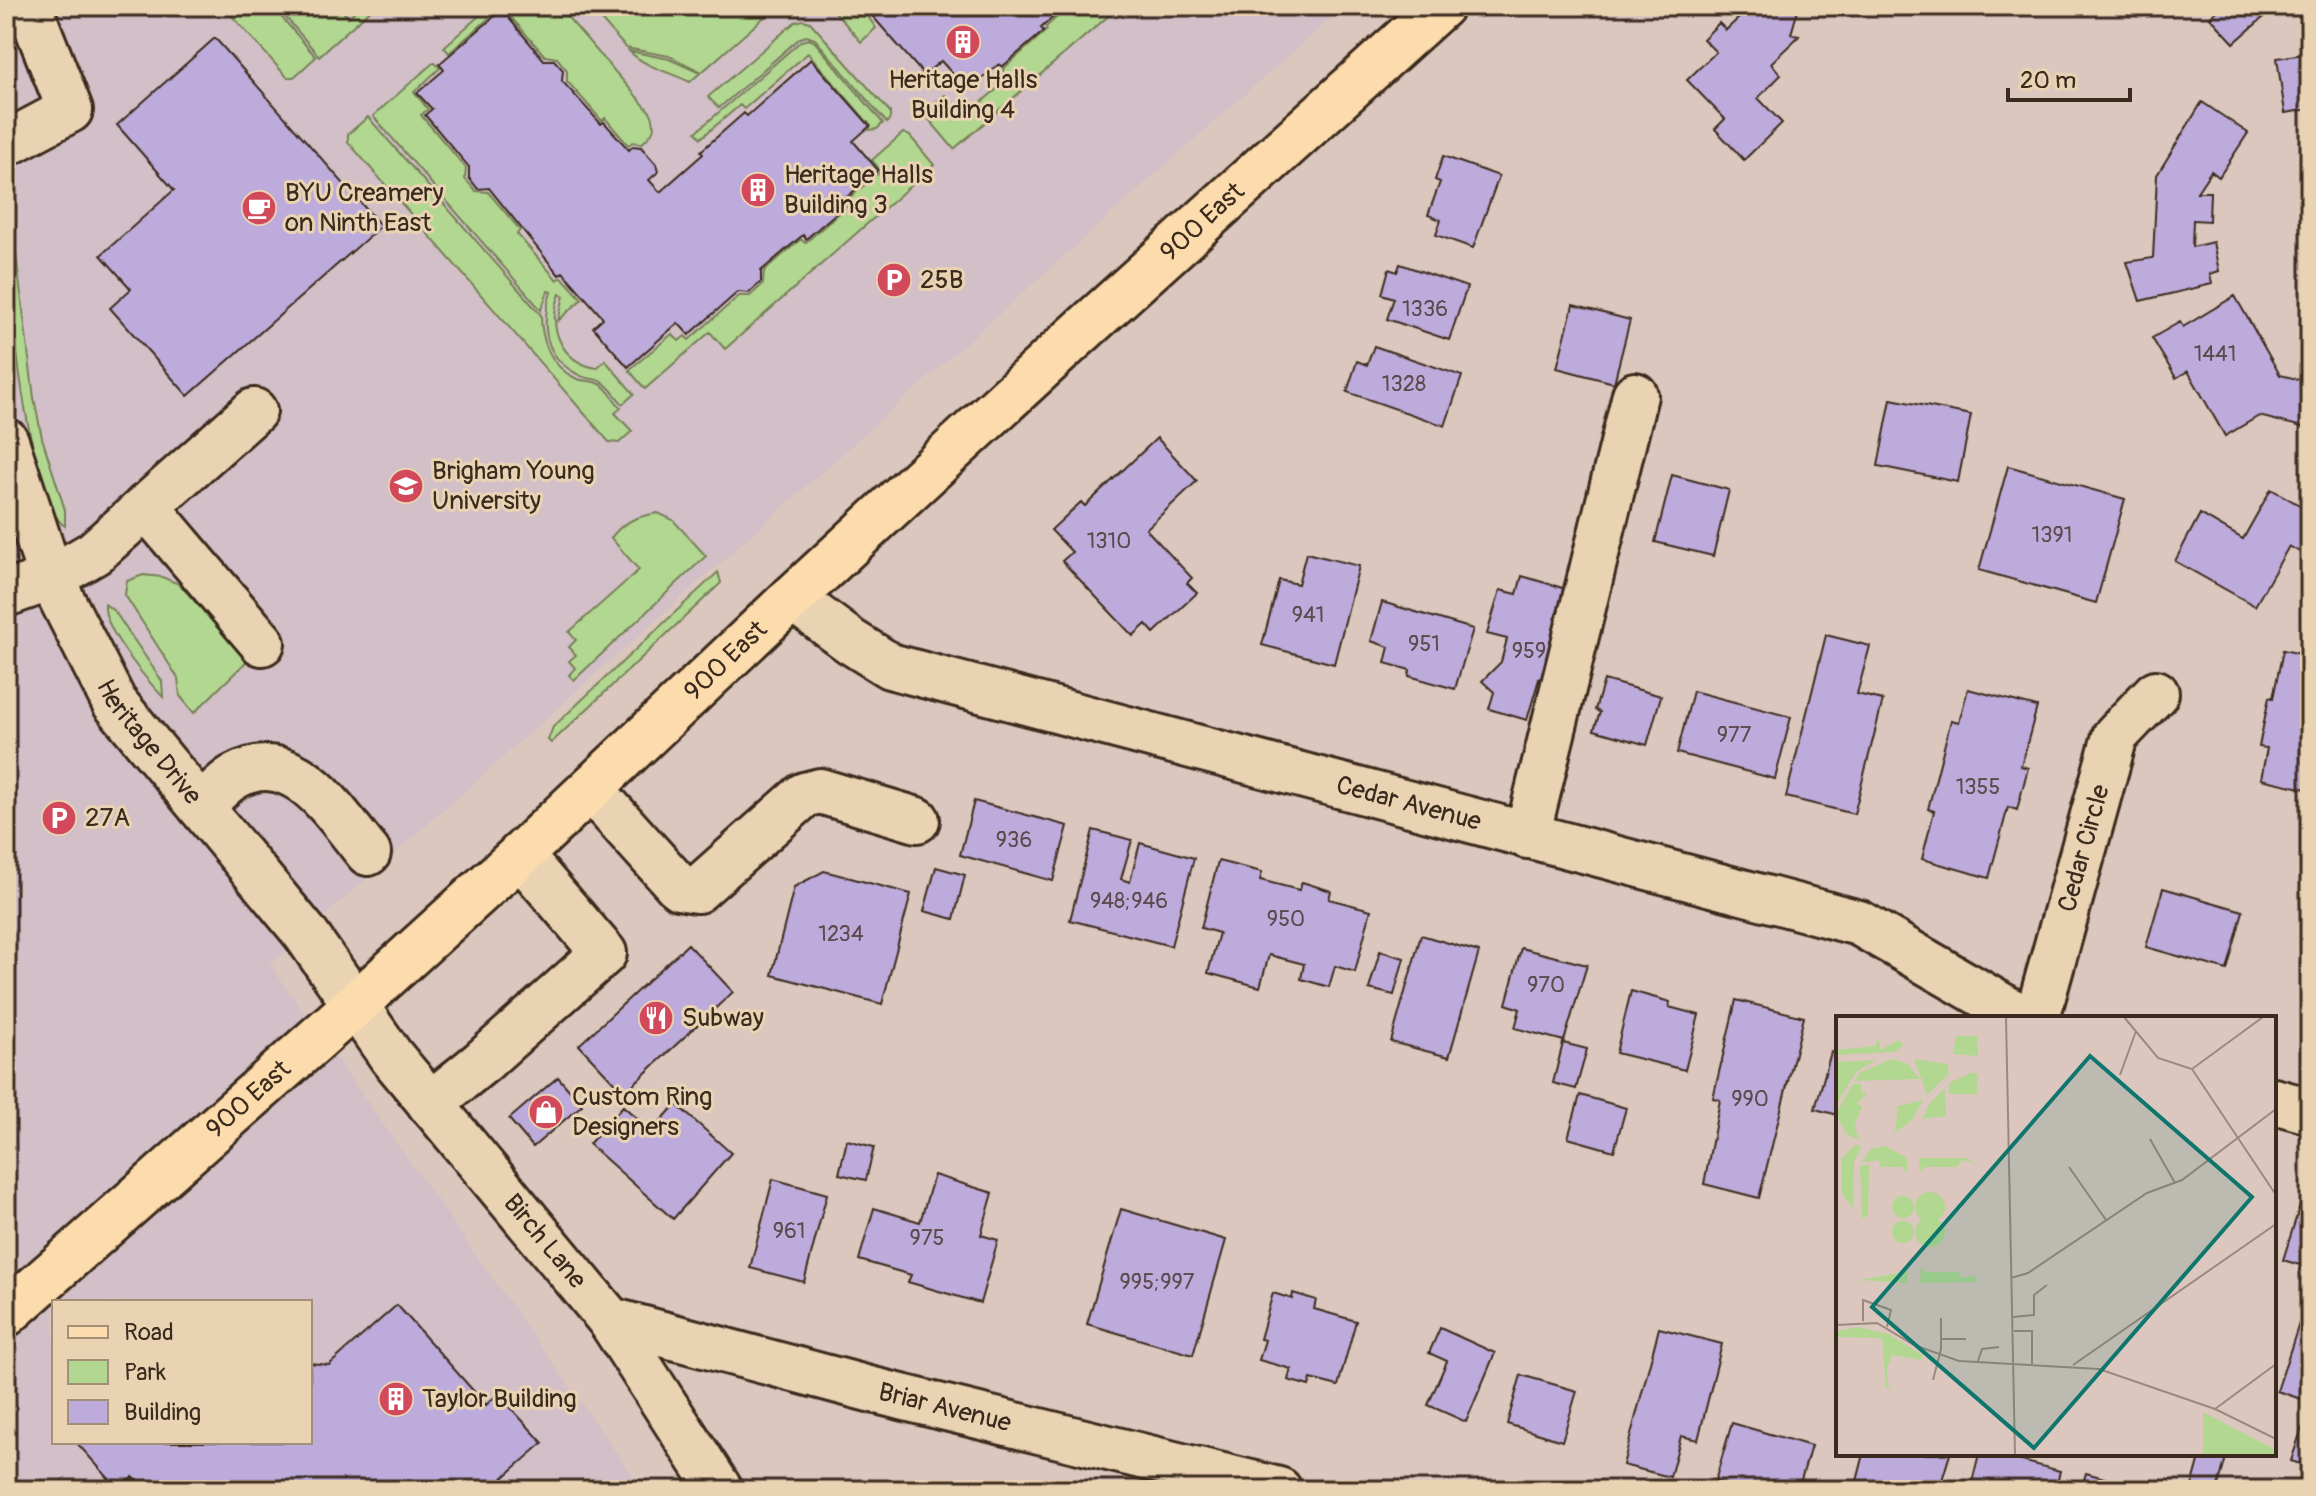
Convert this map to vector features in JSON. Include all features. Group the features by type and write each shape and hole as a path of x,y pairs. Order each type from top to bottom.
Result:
{"main road":[{"name":"900 East","path":"6,1314 520,855 1075,337 1441,6"}],"street":[{"path":"6,144 70,110 29,6"},
{"path":"1527,836 1635,395"},
{"path":"6,594 51,578 94,553 254,411"},
{"name":"Heritage Drive","path":"6,441 51,578 114,702 305,933 355,1005"},
{"path":"146,506 262,643"},
{"name":"Cedar Avenue","path":"792,598 890,666 1859,923 2020,1016"},
{"name":"Cedar Circle","path":"2038,1016 2115,736 2156,693"},
{"path":"201,807 233,778 256,769 284,770 308,782 368,853"},
{"path":"591,789 679,887 697,890 804,795 820,791 917,820"},
{"path":"430,1104 604,953 520,855"},
{"name":"Birch Lane","path":"355,1005 430,1104 610,1320 720,1490"},
{"path":"2276,1102 2310,1111"},
{"name":"Briar Avenue","path":"610,1320 869,1389 1279,1490"}],"shaded area":[{"name":"Brigham Young University","path":"6,6 1344,6 270,965 643,1490 6,1490"}],"green space":[{"path":"223,6 272,6 316,57 294,77 287,77"},
{"path":"276,6 338,6 348,17 361,6 375,6 319,56"},
{"path":"490,6 558,6 651,113 654,126 649,137 641,144 633,142 628,145 567,81 567,70 557,58 545,56 502,7 449,53 444,47"},
{"path":"589,6 777,6 702,72 669,56 626,48"},
{"path":"830,6 869,6 864,11 876,28 861,42"},
{"path":"1069,6 1120,6 954,149 927,117 926,109 945,95 964,117 1005,82 1003,69"},
{"path":"795,22 810,22 890,112 887,123 815,39 807,36 800,38 719,108 708,97"},
{"path":"809,39 815,42 883,123 877,129 868,130 871,126 808,53 744,109 740,105 701,138 696,132 801,41"},
{"path":"629,51 669,59 700,73 690,82 650,65"},
{"path":"434,62 440,68 414,92 428,109 421,115 466,168 465,179 476,191 488,192 520,230 517,234 557,280 562,277 582,299 558,321 564,296 560,294 555,318 560,341 574,358 584,364 597,368 605,360 634,394 623,404 604,383 580,376 557,358 551,349 546,327 551,292 548,291 541,310 373,116"},
{"path":"368,117 541,315 545,343 559,367 575,378 600,384 611,394 621,408 615,413 632,431 619,443 609,442 348,142 348,134"},
{"path":"903,133 910,136 934,165 725,349 710,332 645,389 629,370 672,334 679,341 685,336 689,340 739,296 750,296 763,284 764,271 801,239 805,243 852,202 849,198 881,171 872,160"},
{"path":"7,183 34,398 42,438 65,510 65,526 51,506 38,469 27,420 7,254"},
{"path":"658,513 673,520 706,556 574,680 569,675 575,668 569,661 576,655 569,647 576,640 569,632 639,570 611,538 632,520"},
{"path":"718,572 721,583 551,743 548,740 553,727"},
{"path":"143,575 162,577 179,584 248,660 194,713 180,696 178,678 125,595 127,581"},
{"path":"105,604 115,612 162,681 163,697 118,639 110,626"}],"building":[{"name":"Heritage Halls Building 4","path":"874,6 1066,6 1041,28 1044,31 968,91 941,61 924,75 868,11"},
{"path":"1744,6 1799,6 1791,34 1799,36 1771,63 1781,75 1758,98 1782,123 1744,160 1715,129 1725,119 1687,80 1716,52 1703,39 1719,23 1726,30 1742,15"},
{"path":"2214,6 2271,6 2273,9 2234,43 2210,17 2218,10"},
{"name":"Heritage Halls Building 3","path":"502,10 544,60 554,60 563,70 562,81 601,124 604,122 629,150 633,146 641,147 656,164 658,172 649,180 660,192 744,113 747,116 811,59 870,126 853,141 878,170 846,198 849,202 806,239 803,235 761,271 761,282 749,293 738,292 689,335 678,323 628,367 593,327 603,318 563,272 559,275 489,188 478,189 469,178 469,167 425,115 432,109 417,93 444,70 439,64"},
{"name":"BYU Creamery on Ninth East","path":"215,38 381,226 188,396 110,308 131,289 101,255 174,190 117,125"},
{"path":"2310,53 2310,109 2285,113 2277,58"},
{"path":"2202,102 2248,133 2219,177 2211,171 2197,192 2210,192 2209,221 2193,220 2192,247 2213,242 2219,271 2210,274 2212,284 2140,301 2127,262 2153,258 2157,175"},
{"path":"1443,156 1499,176 1473,248 1436,235 1441,220 1428,215 1440,182 1435,180"},
{"path":"1400,264 1467,287 1449,340 1387,319 1394,298 1382,294 1389,269 1397,272"},
{"path":"2235,296 2280,375 2310,382 2310,429 2259,416 2225,436 2188,371 2176,378 2152,338 2180,322 2183,327"},
{"path":"1573,305 1630,320 1614,383 1557,368"},
{"path":"1374,346 1462,376 1445,426 1347,392 1357,361 1367,365"},
{"path":"1891,399 1971,415 1958,482 1878,466"},
{"path":"1157,438 1197,481 1146,529 1192,578 1187,583 1197,593 1154,633 1146,624 1133,636 1062,561 1072,552 1051,530 1081,502 1085,506"},
{"path":"2008,466 2125,499 2096,603 1979,570"},
{"path":"1672,475 1729,490 1713,556 1655,542"},
{"path":"2271,489 2310,511 2310,558 2289,546 2255,606 2175,561 2200,514 2243,539"},
{"path":"1306,553 1359,566 1334,664 1262,645 1279,580 1298,584"},
{"path":"1522,576 1576,592 1546,681 1539,679 1527,720 1489,709 1494,692 1482,681 1501,662 1507,639 1487,634 1500,590 1517,594"},
{"path":"1382,602 1473,629 1455,689 1409,676 1410,670 1385,663 1389,647 1371,641"},
{"path":"1826,635 1870,646 1857,694 1883,700 1854,814 1786,797"},
{"path":"2283,650 2310,656 2310,790 2261,779 2267,748 2259,747"},
{"path":"1604,680 1661,696 1647,745 1594,730 1600,712 1595,710"},
{"path":"1968,689 2037,707 2021,766 2028,768 2017,810 2008,807 1989,878 1922,859 1934,811 1928,809 1951,720 1959,722"},
{"path":"1693,691 1791,717 1775,779 1677,753"},
{"path":"974,801 1068,826 1053,881 960,855"},
{"path":"1093,830 1132,840 1121,879 1130,882 1140,843 1194,858 1171,946 1070,920"},
{"path":"1218,861 1262,872 1260,880 1299,890 1302,882 1331,891 1329,899 1371,910 1355,972 1335,966 1329,987 1301,979 1304,964 1269,955 1260,987 1208,973 1219,933 1201,928"},
{"path":"936,867 965,875 954,919 924,911"},
{"path":"824,871 911,894 882,1004 772,975 794,887"},
{"path":"2163,888 2243,911 2227,970 2146,947"},
{"path":"1421,935 1479,952 1449,1057 1391,1042"},
{"name":"Subway","path":"688,944 733,992 624,1093 579,1045"},
{"path":"1521,948 1587,965 1564,1041 1515,1028 1520,1009 1506,1004"},
{"path":"1380,951 1404,958 1394,995 1369,989"},
{"path":"1631,991 1670,1002 1669,1007 1699,1015 1685,1070 1616,1053"},
{"path":"1736,1000 1804,1017 1759,1198 1704,1184 1720,1100 1713,1098"},
{"path":"1563,1043 1587,1049 1576,1089 1553,1083"},
{"path":"1831,1052 1836,1053 1836,1114 1815,1109"},
{"name":"Custom Ring Designers","path":"558,1077 582,1105 533,1147 509,1119"},
{"path":"1580,1095 1626,1108 1614,1151 1568,1138"},
{"path":"676,1104 731,1153 673,1219 589,1144 623,1106 652,1131"},
{"path":"847,1140 874,1147 866,1180 839,1174"},
{"path":"934,1175 993,1193 981,1235 998,1240 980,1303 908,1282 911,1275 859,1260 874,1208 920,1222"},
{"path":"773,1179 827,1194 804,1282 750,1268"},
{"path":"2302,1199 2310,1201 2310,1268 2283,1260"},
{"path":"1121,1209 1226,1240 1193,1355 1087,1324"},
{"path":"1273,1293 1292,1299 1293,1293 1316,1300 1314,1309 1356,1321 1338,1386 1311,1379 1309,1386 1288,1380 1291,1369 1259,1360 1265,1340 1260,1339"},
{"path":"2307,1299 2310,1299 2310,1402 2277,1391"},
{"name":"Taylor Building","path":"397,1305 486,1405 498,1394 543,1443 489,1490 145,1490 133,1477 119,1490 78,1444 312,1444 312,1363 329,1365"},
{"path":"1440,1328 1495,1353 1466,1422 1428,1405 1447,1361 1429,1353"},
{"path":"1659,1328 1722,1344 1698,1440 1681,1436 1670,1477 1623,1465"},
{"path":"1521,1375 1577,1391 1562,1441 1507,1424"},
{"path":"1732,1423 1811,1446 1798,1490 1746,1490 1715,1481"},
{"path":"2302,1428 2310,1430 2310,1467 2291,1461"},
{"path":"1863,1456 1949,1456 1939,1490 1875,1490 1856,1485"},
{"path":"1978,1456 2003,1456 2060,1471 2055,1490 1988,1490 1971,1486"},
{"path":"2200,1456 2226,1456 2217,1490 2191,1490"},
{"path":"2086,1473 2147,1490 2081,1490"}],"place":[{"name":"Heritage Halls Building 4","path":"963,42"},
{"name":"Heritage Halls Building 3","path":"758,190"},
{"name":"BYU Creamery on Ninth East","path":"259,208"},
{"name":"25B","path":"894,280"},
{"name":"Brigham Young University","path":"406,486"},
{"name":"27A","path":"59,818"},
{"name":"Subway","path":"656,1018"},
{"name":"Custom Ring Designers","path":"546,1112"},
{"name":"Taylor Building","path":"396,1399"}]}
